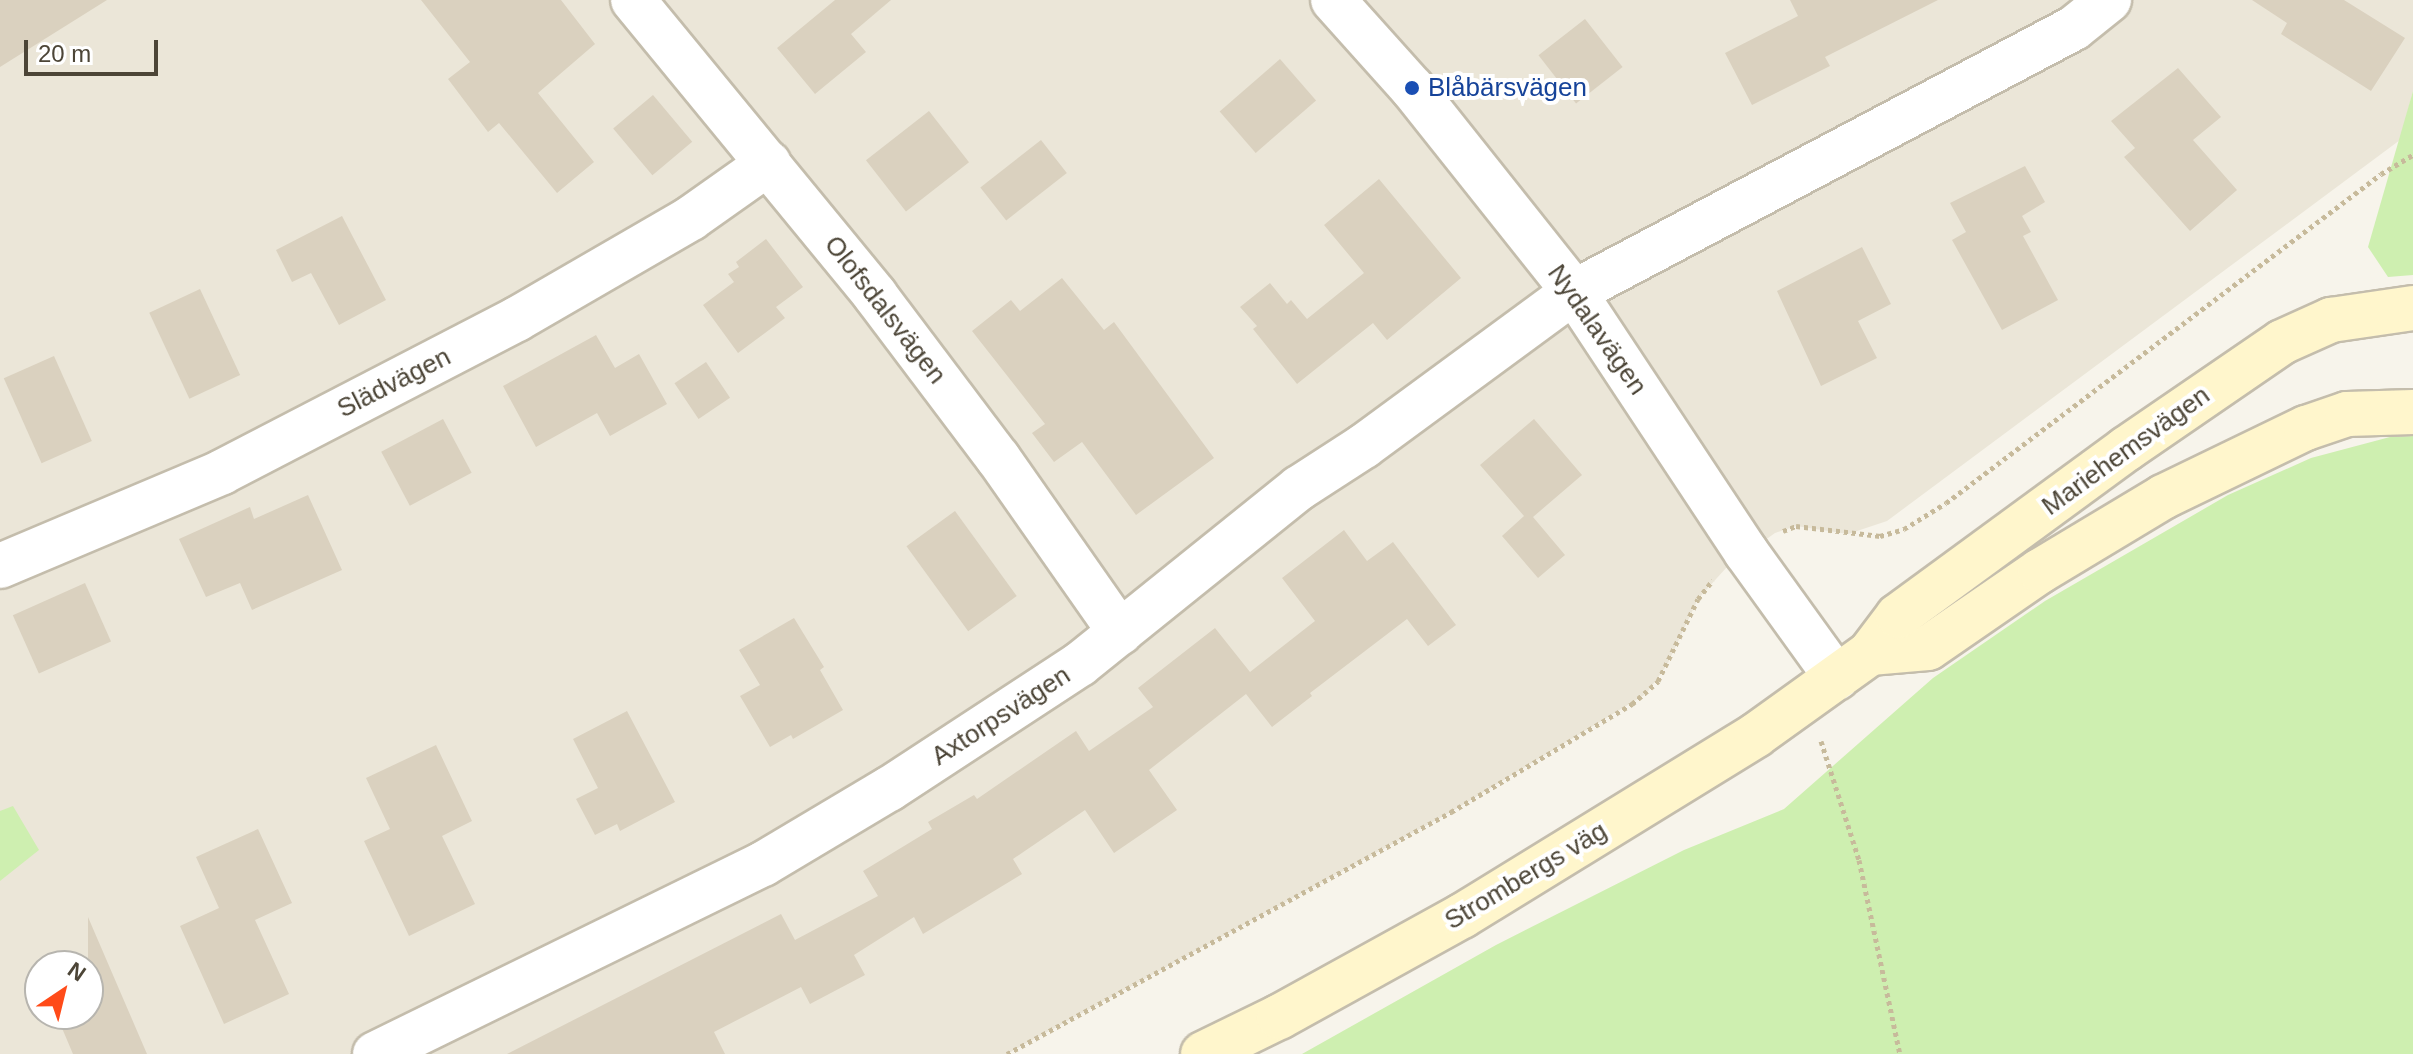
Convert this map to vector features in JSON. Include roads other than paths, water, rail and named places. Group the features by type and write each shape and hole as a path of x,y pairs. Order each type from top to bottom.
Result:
{"street":[{"name":"Olofsdalsvägen","path":"633,0 769,163 998,458 1120,632"},
{"name":"Nydalavägen","path":"1333,0 1412,88 1574,292 1746,552 1838,677"},
{"path":"1574,292 2074,28 2109,0"},
{"name":"Slädvägen","path":"0,566 222,472 517,319 691,218 769,163"},
{"name":"Axtorpsvägen","path":"375,1054 763,864 977,733 1080,664 1299,488 1364,446 1574,292"},
{"name":"Mariehemsvägen","path":"1838,677 1898,616 2126,449 2282,342 2331,320 2413,308"},
{"name":"Mariehemsvägen","path":"1838,677 1928,648 2040,571 2163,497 2306,428 2347,414 2413,412"},
{"name":"Strombergs väg","path":"1203,1054 1279,1017 1462,916 1756,735 1838,677"}],"place":[{"name":"Blåbärsvägen","path":"1412,88"}]}
